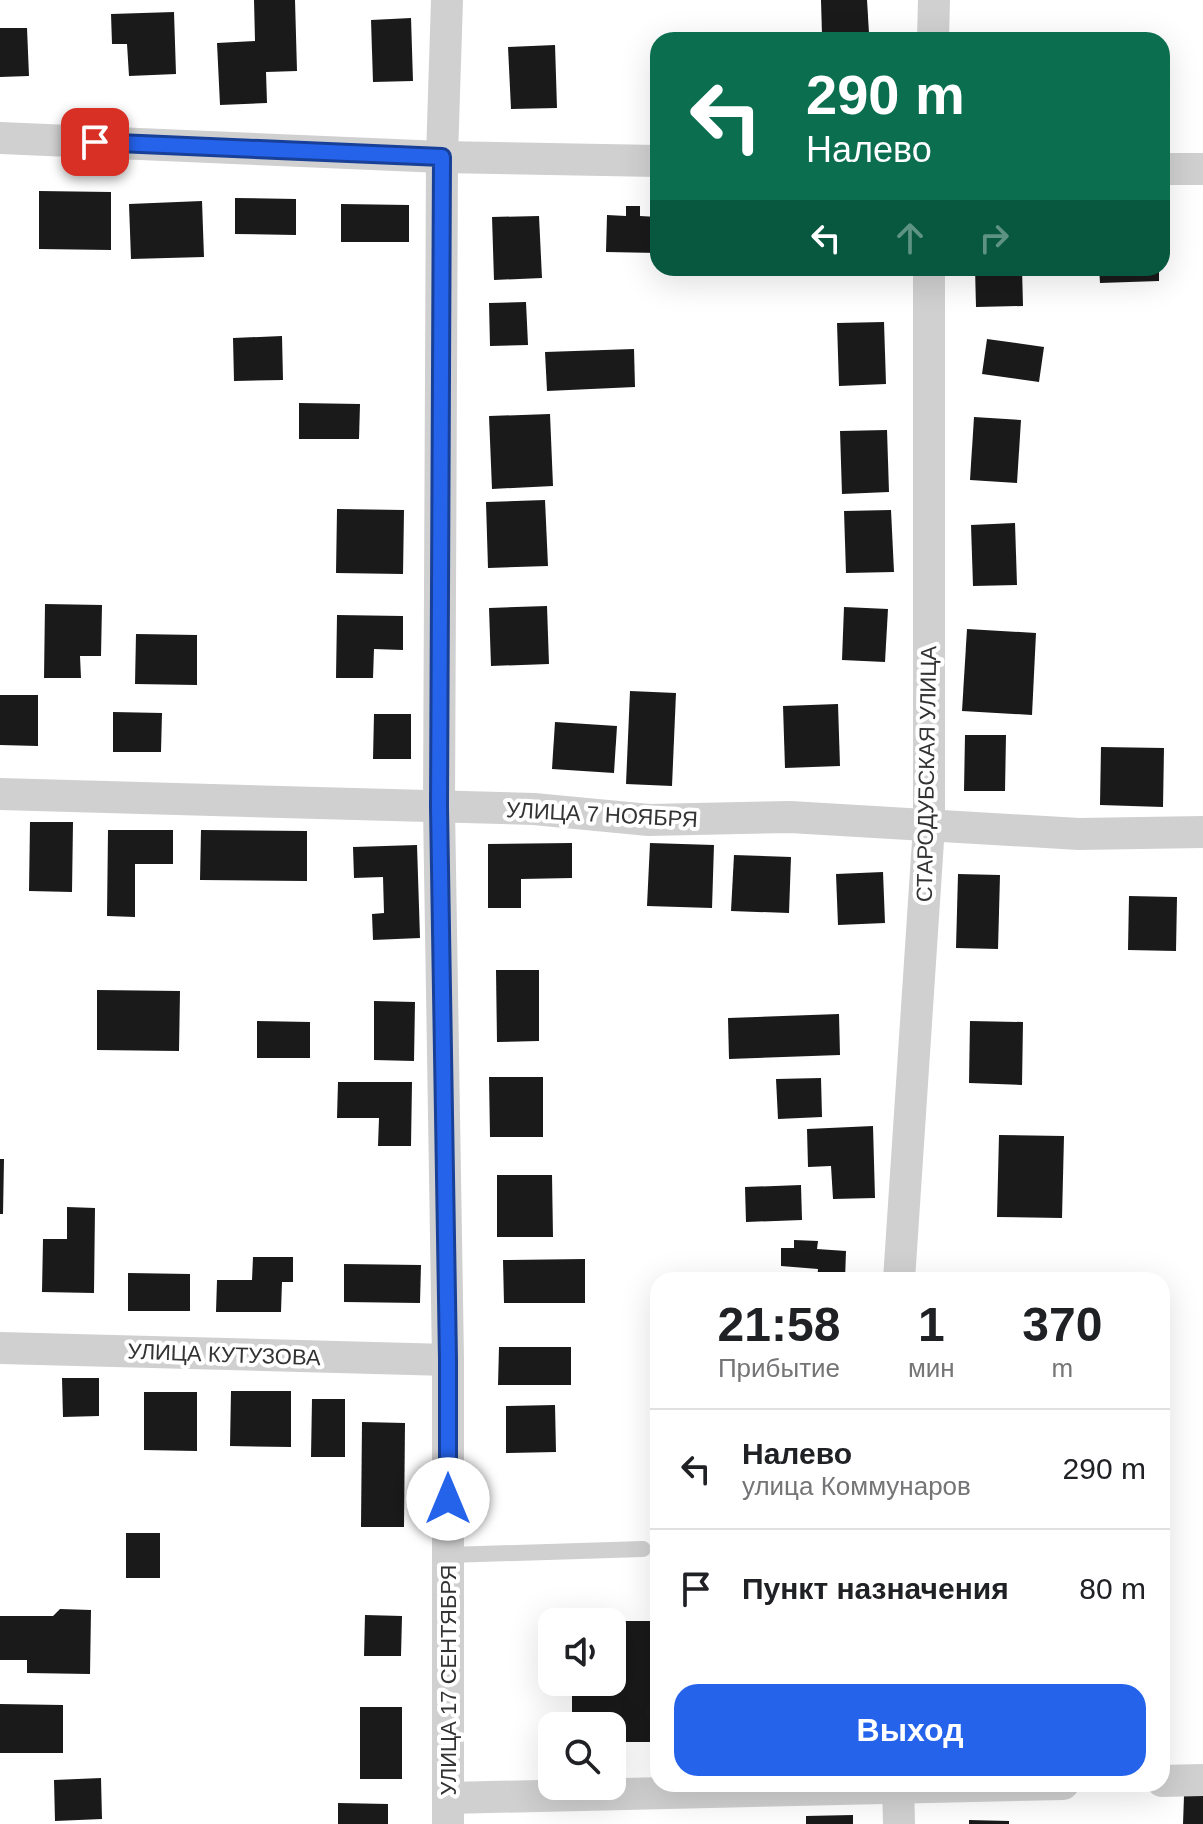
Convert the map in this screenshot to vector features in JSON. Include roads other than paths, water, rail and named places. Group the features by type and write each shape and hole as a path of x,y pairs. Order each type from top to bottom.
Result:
{"street":[{"name":"УЛИЦА 17 СЕНТЯБРЯ","path":"447,0 442,157 439,807 448,1360 448,1811"},
{"path":"933,32 934,0"},
{"path":"0,138 442,157 650,161"},
{"path":"1170,169 1203,169"},
{"name":"СТАРОДУБСКАЯ УЛИЦА","path":"900,1272 929,826 929,276"},
{"name":"УЛИЦА 7 НОЯБРЯ","path":"0,794 534,809 649,820 790,817 1079,834 1203,832"},
{"name":"УЛИЦА КУТУЗОВА","path":"0,1348 448,1360"},
{"path":"1170,1781 1203,1780"},
{"path":"448,1811 804,1792"},
{"path":"898,1792 899,1824"}],"lane":[{"path":"448,1555 643,1549"}]}
